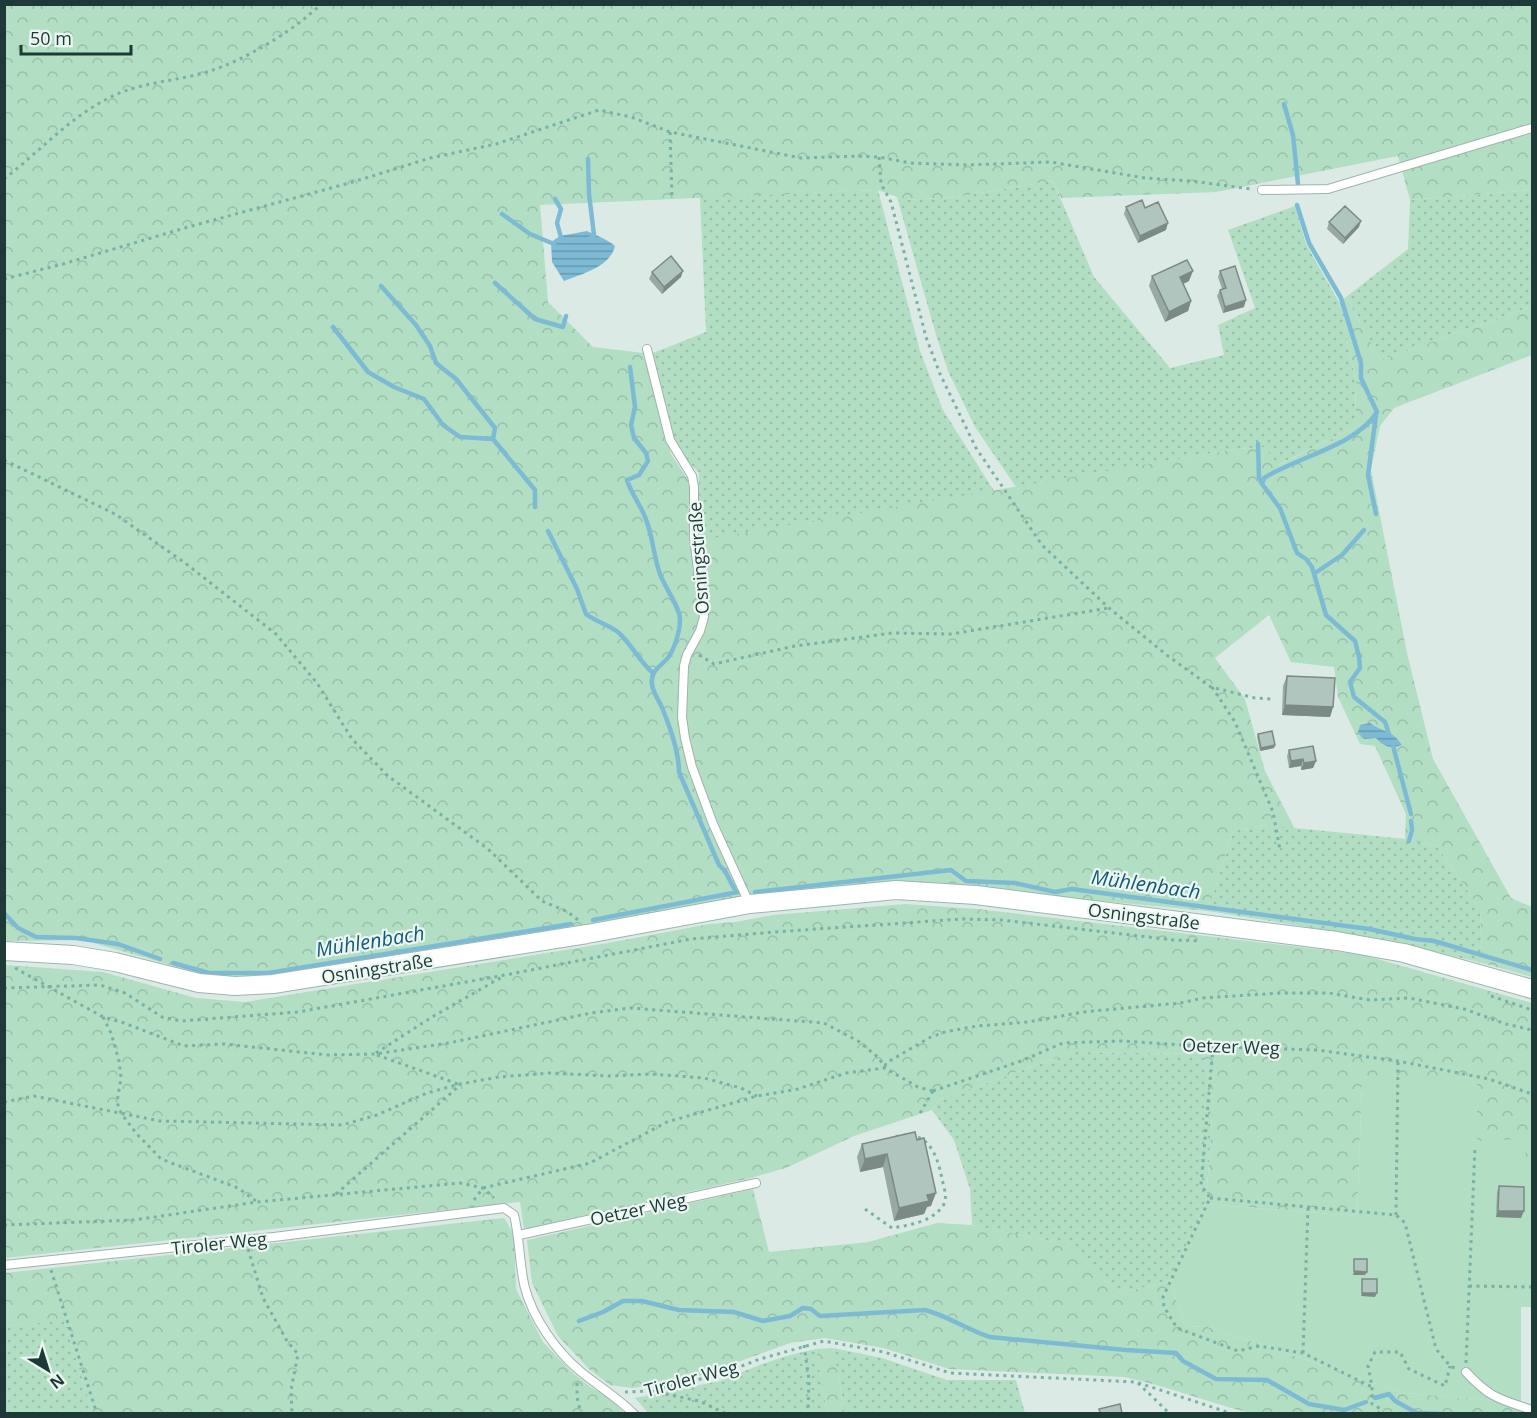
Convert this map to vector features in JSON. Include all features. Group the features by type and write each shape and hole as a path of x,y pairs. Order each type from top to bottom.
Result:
{"main road":[{"name":"Osningstraße","path":"8,959 73,955 116,962 199,983 235,987 323,977 586,934 750,904 896,890 976,895 1337,940 1404,953 1533,989"}],"lane":[{"path":"1262,190 1328,189 1533,128"},
{"name":"Osningstraße","path":"647,349 669,440 692,476 694,487 694,538 704,617 684,666 682,717 685,738 692,767 714,824 750,904"},
{"name":"Oetzer Weg","path":"519,1235 756,1183"},
{"name":"Tiroler Weg","path":"4,1265 246,1240 504,1208 514,1215 519,1235 525,1288 535,1312 554,1343 578,1370 610,1392"},
{"path":"1466,1372 1483,1391 1497,1399 1533,1410"},
{"path":"610,1392 634,1413"}],"path":[{"path":"4,179 69,123 106,99 139,86 207,72 253,52 287,32 321,4"},
{"path":"4,279 353,182 430,158 496,144 599,110 631,117 670,132 801,158 879,157 910,162 968,165 1051,162 1145,178 1262,190"},
{"path":"670,132 672,199"},
{"path":"879,157 880,184 891,202 926,337 940,374 976,448 1042,545 1109,608 1168,656 1211,687 1235,722 1273,812 1280,850"},
{"path":"4,460 115,514 185,563 276,634 316,683 352,739 388,776 488,849 542,901 568,912 585,925 586,934"},
{"path":"690,650 714,664 795,645 892,633 951,634 1109,608"},
{"path":"1211,687 1255,698 1272,699"},
{"path":"4,988 100,985 125,993 162,1017 181,1021 298,1012 691,939 962,919 1001,920 1174,940 1207,941"},
{"path":"8,959 48,987 103,1017 184,1046 224,1044 328,1054 375,1054 448,1043 591,1013 630,1008 824,1023 858,1041 879,1058 885,1068 918,1088 933,1091 920,1113"},
{"path":"375,1054 432,1017 505,975"},
{"path":"885,1068 886,1063 897,1055 945,1032 977,1026 1047,1020 1083,1012 1180,1003 1203,998 1329,993 1370,1000 1409,998 1464,1009 1506,1024 1533,1030"},
{"path":"1488,995 1533,1010"},
{"path":"103,1017 111,1033 119,1060 121,1078 117,1102 121,1113 136,1133 161,1159 238,1188 257,1202"},
{"name":"Oetzer Weg","path":"933,1091 1064,1044 1122,1041 1317,1050 1398,1061 1489,1079 1533,1094"},
{"path":"1213,1047 1201,1185 1210,1198 1396,1215 1405,1222 1436,1349 1450,1366 1466,1372 1475,1148"},
{"path":"375,1054 460,1084"},
{"path":"1396,1215 1398,1061"},
{"path":"4,1224 134,1220 257,1202 460,1183 483,1188 590,1163 667,1122 757,1096 798,1089 846,1073 885,1068"},
{"path":"4,1102 34,1096 160,1121 342,1125 377,1116 427,1093 460,1084 499,1077 549,1073 608,1076 651,1074 704,1078 741,1088 757,1096"},
{"path":"336,1194 460,1084"},
{"path":"865,1209 892,1228 927,1219 944,1205 946,1197 941,1172 929,1144 918,1137 906,1134 886,1140"},
{"path":"466,1212 483,1188"},
{"path":"1210,1198 1163,1297 1164,1307 1177,1328 1238,1351 1259,1347 1303,1353 1372,1387"},
{"path":"1303,1353 1308,1208"},
{"path":"246,1240 263,1298 287,1341 298,1354 291,1390 292,1413"},
{"path":"48,1259 97,1413"},
{"path":"1469,1286 1533,1287"},
{"name":"Tiroler Weg","path":"610,1392 649,1391 718,1375 760,1359 824,1341 884,1352 950,1373 1136,1382 1210,1408 1233,1413"},
{"path":"804,1345 809,1380 808,1413"},
{"path":"1378,1413 1381,1409 1372,1404 1368,1366 1375,1352 1400,1352 1409,1369 1445,1386 1450,1366"},
{"path":"578,1370 577,1397 581,1413"},
{"path":"1136,1382 1170,1413"},
{"path":"649,1391 699,1401 727,1413"},
{"path":"1208,1413 1210,1408"}],"green space":[{"path":"4,5 1532,5 1532,190 1410,200 1398,156 1216,192 1061,198 1053,181 956,197 905,200 878,190 540,205 548,302 593,347 644,353 671,454 688,480 689,542 1237,449 1264,447 1279,465 1355,427 1356,383 1339,302 1346,297 1381,360 1532,306 1532,355 1394,408 1380,426 1371,470 1407,653 1433,759 1511,898 1532,907 1532,977 1482,963 1480,909 1437,846 1405,839 1406,814 1375,746 1360,744 1338,697 1334,667 1291,662 1269,615 1215,658 1245,699 1265,771 1295,829 1264,825 1233,831 1208,911 895,882 715,902 585,925 264,975 209,976 83,940 5,941"},
{"path":"1053,181 1094,277 1170,368 1224,355 1218,325 1255,308 1228,230 1295,206 1306,244 1339,302 1356,383 1355,427 1278,465 1264,447 1237,449 1016,487 975,427 948,371 897,197 906,200 956,197"},
{"path":"878,190 920,351 943,410 994,491 697,542 699,473 679,452 673,440 653,353 706,332 700,197"},
{"path":"1532,190 1532,306 1381,360 1346,297 1408,249 1410,200"},
{"path":"1264,825 1405,839 1437,846 1480,909 1482,963 1387,940 1208,911 1233,831"},
{"path":"905,904 977,909 1360,954 1532,1003 1532,1173 1525,1172 1477,1141 1362,1082 1357,1216 1206,1204 1213,1103 1203,1054 1073,1052 939,1100 932,1110 854,1136 786,1168 751,1178 524,1229 520,1202 5,1258 5,965 103,972 196,998 245,1002 608,943 709,924 773,915"},
{"path":"1073,1052 1203,1054 1213,1103 1206,1204 1170,1281 1121,1293 1067,1245 972,1225 970,1189 954,1140 932,1110 939,1100"},
{"path":"1362,1082 1477,1083 1477,1141 1526,1139 1525,1172 1532,1173 1532,1307 1521,1307 1521,1403 1406,1393 1208,1327 1185,1326 1170,1281 1206,1204 1357,1216"},
{"path":"753,1189 769,1252 868,1242 937,1223 972,1225 1068,1245 1121,1293 1170,1281 1185,1326 1208,1327 1406,1393 1521,1403 1521,1413 1250,1413 1124,1377 949,1369 883,1348 825,1338 790,1343 688,1380 632,1388 610,1385 589,1369 558,1336 532,1283 527,1240"},
{"path":"504,1218 514,1234 516,1289 543,1342 574,1374 592,1388 609,1397 624,1413 93,1413 64,1321 5,1326 5,1273"},
{"path":"64,1320 93,1413 5,1414 5,1326"},
{"path":"833,1348 882,1358 947,1380 1016,1380 1025,1413 845,1413"},
{"path":"833,1348 845,1413 827,1413 816,1349"},
{"path":"816,1349 827,1413 648,1413 635,1398 720,1381 762,1364"}],"water":[{"path":"587,231 615,246 612,253 594,269 564,281 552,262 551,242 560,236"},
{"path":"1370,723 1391,734 1402,745 1391,747 1376,738 1364,739 1358,732 1360,725"}],"building":[{"path":"1142,200 1145,208 1158,202 1168,223 1140,236 1126,207"},
{"path":"1345,206 1361,221 1345,238 1329,222"},
{"path":"671,256 683,271 664,287 652,272"},
{"path":"1187,260 1193,271 1180,277 1191,301 1169,312 1152,276"},
{"path":"1235,266 1246,300 1225,307 1220,290 1226,288 1220,271"},
{"path":"1287,676 1335,678 1333,707 1285,705"},
{"path":"1272,731 1275,745 1261,748 1258,734"},
{"path":"1313,746 1316,761 1304,763 1303,759 1291,761 1289,750"},
{"path":"915,1132 917,1140 924,1138 936,1193 927,1195 929,1201 899,1208 887,1154 865,1159 862,1144"},
{"path":"1499,1186 1524,1187 1524,1211 1498,1211"},
{"path":"1354,1259 1367,1259 1367,1272 1354,1271"},
{"path":"1362,1279 1377,1279 1377,1293 1362,1293"},
{"path":"1120,1404 1122,1413 1100,1413 1099,1409"}],"waterway":[{"path":"1284,104 1293,135 1298,184"},
{"path":"588,159 594,235 590,238"},
{"path":"555,199 561,209 557,223 562,241"},
{"path":"1297,205 1309,243 1341,298 1361,363 1361,378 1377,412 1355,434 1277,471 1264,478 1262,484 1280,508 1297,553 1312,567 1326,615 1355,641 1360,668 1350,682 1354,697 1385,722 1389,734"},
{"path":"502,214 530,234 554,244"},
{"path":"495,283 535,319 563,327 566,316"},
{"path":"381,286 416,325 430,346 436,363 456,379 495,428 493,439 535,490 535,507"},
{"path":"333,327 368,372 394,387 424,399 443,425 460,437 493,439"},
{"path":"630,367 635,407 631,425 634,438 646,453 648,461 639,475 627,480 648,524 660,574 680,615 679,630 674,646 670,655 654,673 652,685 672,733 679,772 719,865 725,871 736,892"},
{"path":"1376,415 1368,475 1376,514"},
{"path":"1258,444 1259,478 1262,484"},
{"path":"1315,573 1342,555 1364,530"},
{"path":"548,531 577,589 586,614 619,633 653,673"},
{"path":"1392,742 1411,814"},
{"path":"1409,841 1412,830 1411,821"},
{"name":"Mühlenbach","path":"755,892 951,870 966,881 1015,883 1055,892 1072,889 1369,929 1434,941 1532,970"},
{"name":"Mühlenbach","path":"593,920 738,892"},
{"name":"Mühlenbach","path":"4,913 18,928 36,937 76,938 118,944 160,959"},
{"name":"Mühlenbach","path":"173,963 209,973 268,973 571,924"},
{"path":"579,1321 623,1301 642,1301 679,1310 734,1312 763,1321 790,1316 803,1308 811,1309 820,1316 925,1310 990,1337 1176,1353 1183,1361 1216,1379 1267,1380 1309,1404 1344,1410 1366,1402"},
{"path":"1375,1398 1389,1394 1395,1401 1417,1413 1440,1414"}]}
